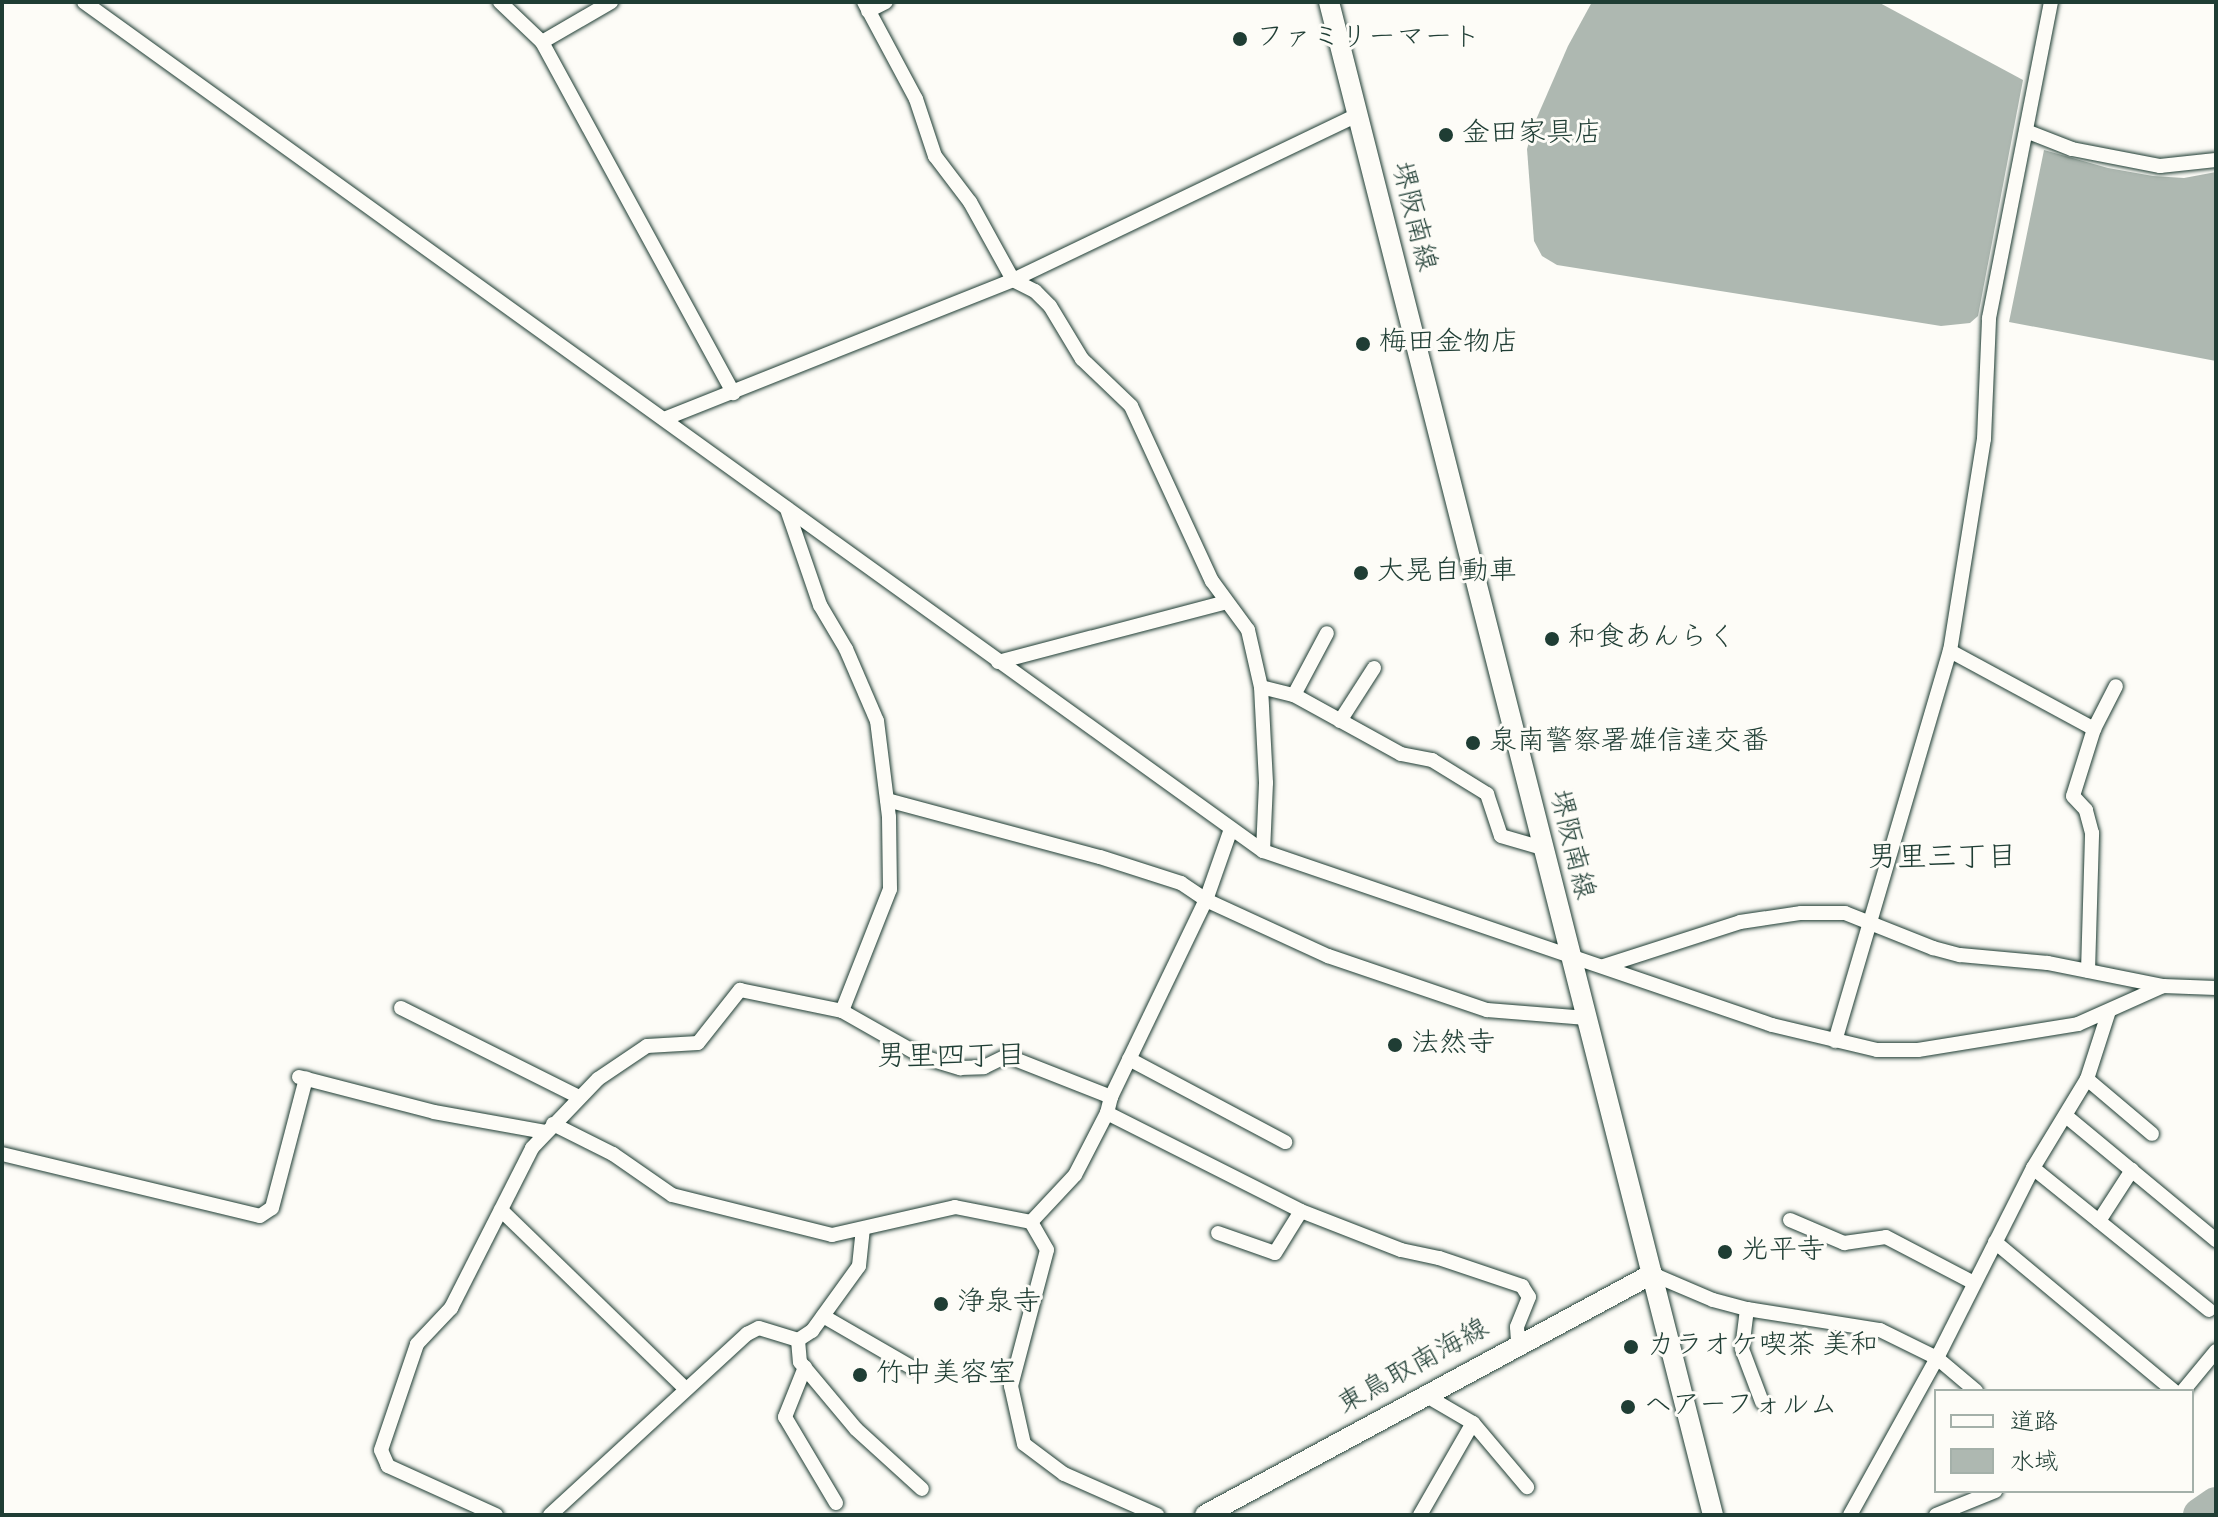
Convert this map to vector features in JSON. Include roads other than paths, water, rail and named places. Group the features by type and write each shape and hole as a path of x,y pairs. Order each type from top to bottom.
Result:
{"main road":[{"name":"堺阪南線","path":"1329,2 1713,1515"},
{"name":"東鳥取南海線","path":"1205,1515 1518,1343 1652,1274"}],"street":[{"path":"84,2 1263,851 1772,1025 1877,1050 1918,1050 2078,1024 2163,986"},
{"path":"500,2 542,42 733,393"},
{"path":"542,42 611,2"},
{"path":"886,2 866,6 916,99 935,156 970,202 1013,280 1035,291 1050,306 1082,359 1131,406 1212,581 1248,630 1261,687 1266,783 1263,851"},
{"path":"1835,1041 1950,651 1984,439 1989,318 2051,2"},
{"path":"664,419 1013,280 1357,115"},
{"path":"2026,131 2072,149 2160,166 2216,160"},
{"path":"787,509 820,605 846,649 877,721 887,800 890,889 842,1011"},
{"path":"998,662 1226,602"},
{"path":"1294,695 1327,633"},
{"path":"1950,651 2094,729"},
{"path":"1340,721 1374,668"},
{"path":"2088,971 2092,833 2086,810 2073,796 2094,729 2116,686"},
{"path":"1261,687 1294,695 1401,754 1432,760 1487,794 1501,836 1542,848"},
{"path":"887,800 1100,857 1181,883 1206,900 1328,956 1487,1010 1587,1018"},
{"path":"1031,1222 1075,1175 1107,1113 1111,1097 1206,900 1231,829"},
{"path":"1604,966 1740,922 1801,913 1845,913 1870,920 1946,952 2088,971 2163,986 2216,988"},
{"path":"496,1515 388,1466 381,1450 417,1344 451,1308 532,1148 598,1079 647,1046 698,1043 740,990 842,1011 923,1057 984,1067 1007,1056 1111,1097"},
{"path":"401,1008 579,1097"},
{"path":"1850,1515 1937,1358 2033,1168 2087,1079 2109,1011"},
{"path":"1129,1059 1285,1142"},
{"path":"2,1154 260,1216 272,1208 301,1077 434,1112 549,1128 613,1154 672,1195 832,1235 955,1207 1031,1222 1047,1250 1011,1386 1024,1444 1064,1474 1157,1515"},
{"path":"2087,1079 2152,1134"},
{"path":"1107,1113 1301,1211 1401,1250 1439,1258 1522,1286 1529,1297 1517,1327 1518,1343"},
{"path":"2066,1116 2216,1240"},
{"path":"2033,1168 2209,1310"},
{"path":"2099,1221 2132,1170"},
{"path":"501,1210 685,1388"},
{"path":"1218,1233 1275,1253 1301,1211"},
{"path":"1790,1220 1844,1243 1886,1237 1974,1283"},
{"path":"550,1515 747,1334 759,1328 798,1340 812,1331 859,1266 863,1229"},
{"path":"1995,1242 2172,1389"},
{"path":"1652,1274 1713,1300 1747,1309 1880,1330 1937,1358 1974,1389"},
{"path":"1747,1309 1742,1349 1762,1402"},
{"path":"823,1316 911,1367"},
{"path":"798,1340 805,1367 856,1429 922,1489"},
{"path":"2185,1389 2216,1351"},
{"path":"805,1367 785,1417 836,1503"},
{"path":"1425,1395 1473,1423 1527,1487"},
{"path":"1420,1515 1473,1423"},
{"path":"1936,1515 1990,1493"}],"water":[{"path":"1592,2 1878,2 2023,80 1978,316 1970,323 1941,326 1557,265 1542,256 1534,241 1527,149 1535,122 1568,46"},
{"path":"2044,150 2108,168 2153,176 2184,178 2216,172 2216,361 2009,322"}],"waterway":[{"path":"2200,1515 2216,1504"}],"place":[{"name":"ファミリーマート","path":"1240,39"},
{"name":"金田家具店","path":"1446,135"},
{"name":"梅田金物店","path":"1363,344"},
{"name":"大晃自動車","path":"1361,573"},
{"name":"和食あんらく","path":"1552,639"},
{"name":"泉南警察署雄信達交番","path":"1473,743"},
{"name":"法然寺","path":"1395,1045"},
{"name":"光平寺","path":"1725,1252"},
{"name":"浄泉寺","path":"941,1304"},
{"name":"カラオケ喫茶 美和","path":"1631,1347"},
{"name":"竹中美容室","path":"860,1375"},
{"name":"ヘアーフォルム","path":"1628,1407"}],"district":[{"name":"男里三丁目","path":"1942,859"},
{"name":"男里四丁目","path":"951,1058"}]}
